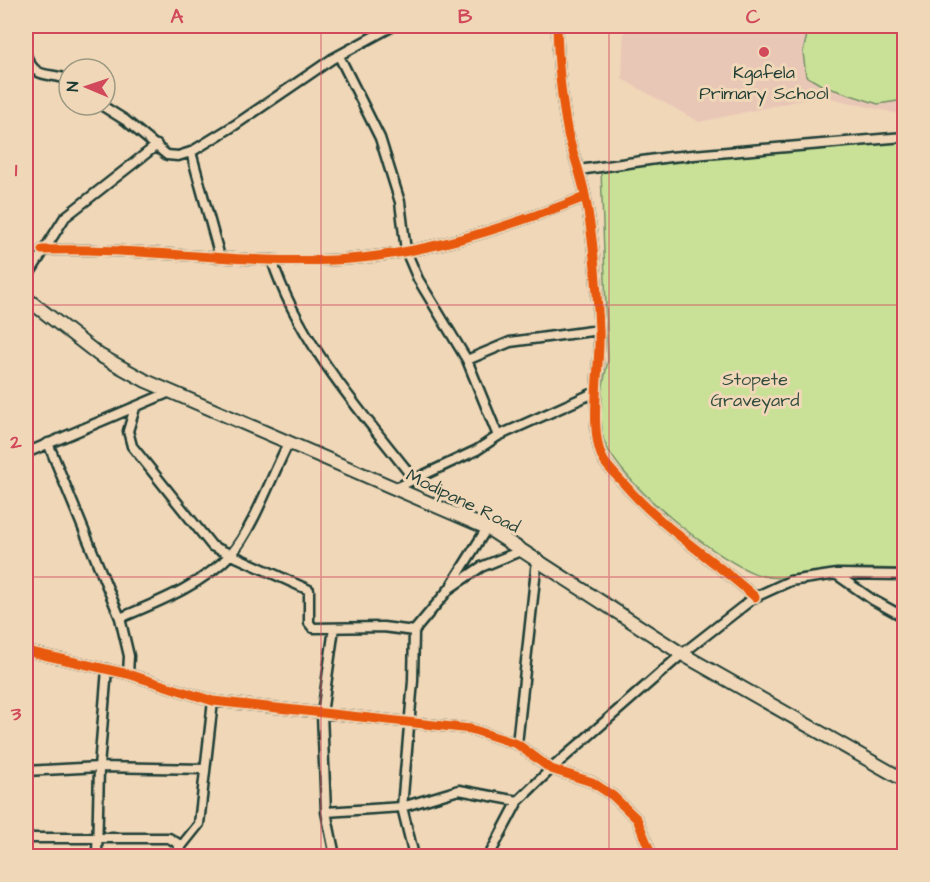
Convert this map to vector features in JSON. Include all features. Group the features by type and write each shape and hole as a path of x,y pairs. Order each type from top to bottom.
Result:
{"main road":[{"name":"Modipane Road","path":"26,298 108,361 170,392 486,528 682,654 904,780"}],"street":[{"path":"117,116 172,157 191,152 339,56 393,26"},
{"path":"557,26 560,82 568,132 585,196 594,258 599,330 596,392 597,436 603,460 633,494 676,536 734,578 755,597"},
{"path":"26,55 34,70 47,77 57,78"},
{"path":"339,56 380,138 388,160 400,202 406,251 428,297 467,360 498,436"},
{"path":"579,170 670,157 904,137"},
{"path":"26,279 42,250 74,208 157,145"},
{"path":"191,152 220,256"},
{"path":"42,250 272,260 333,260 406,251 522,221 585,196"},
{"path":"272,260 302,328 364,416 413,478"},
{"path":"467,360 510,342 599,330"},
{"path":"26,453 170,392"},
{"path":"396,488 413,478 477,450 498,436 596,392"},
{"path":"135,408 128,431 132,446 213,546 309,590 309,623 313,628 383,627 414,631"},
{"path":"48,443 120,618 129,656 128,674"},
{"path":"120,618 187,587 230,555 240,540 288,444"},
{"path":"414,856 402,807 414,631 450,588 486,528"},
{"path":"450,588 481,567 523,550"},
{"path":"517,744 537,560"},
{"path":"837,574 873,600 904,617"},
{"path":"489,856 518,801 551,769 682,654 755,597 790,581 837,574 904,575"},
{"path":"334,628 322,714 326,812 336,856"},
{"path":"26,651 128,674 213,701 408,724 471,729 517,744 551,769 592,782 613,796 637,819 652,856"},
{"path":"98,856 99,767 107,669"},
{"path":"180,853 199,824 213,701"},
{"path":"26,771 99,767 205,769"},
{"path":"326,812 402,807 459,790 518,801"},
{"path":"26,838 170,838 175,841 180,853"}],"shaded area":[{"name":"Kgafela Primary School","path":"624,26 904,26 904,109 899,114 821,96 699,122 622,79"}],"green space":[{"path":"809,26 904,26 904,100 878,104 823,86 806,76 803,52"},
{"name":"Stopete Graveyard","path":"904,140 904,569 852,568 783,578 763,576 721,555 669,516 624,472 609,451 602,433 601,415 608,360 601,170"}],"cycle path":[{"path":"557,26 560,80 566,120 585,195 595,262 599,330 595,416 599,448 606,464 655,516 755,597"},
{"path":"42,250 115,251 298,261 366,257 399,253 462,239 585,197"},
{"path":"26,651 128,674 213,701 471,729 517,744 551,769 592,782 613,796 637,819 652,856"}],"place":[{"name":"Kgafela Primary School","path":"764,52"}]}
